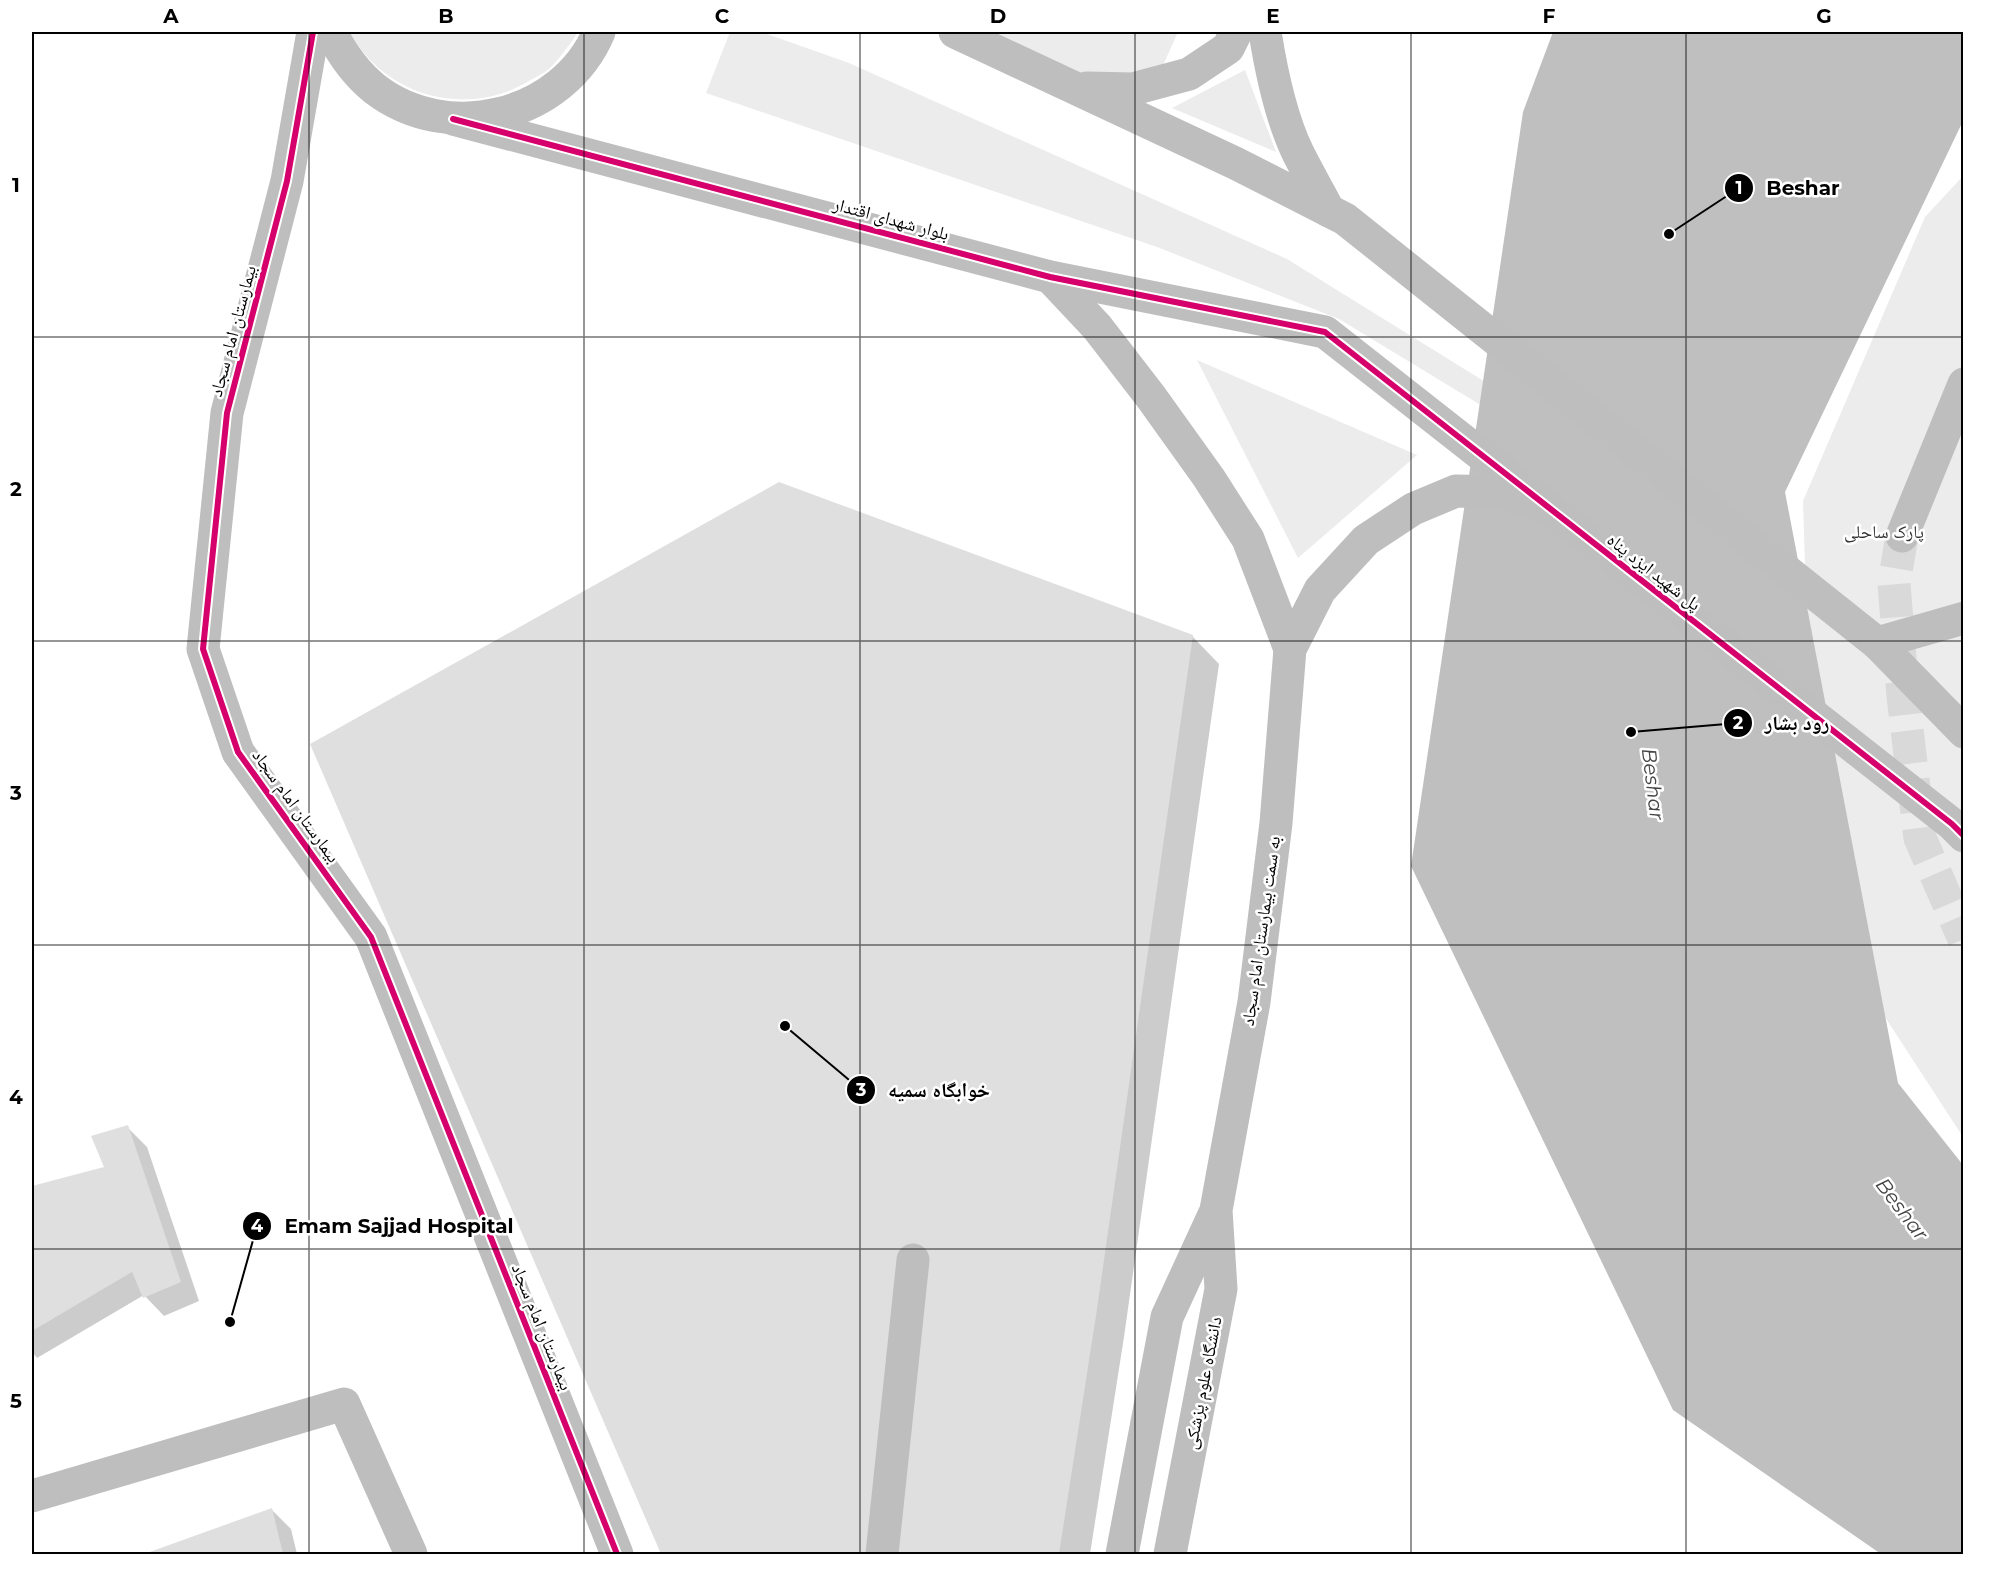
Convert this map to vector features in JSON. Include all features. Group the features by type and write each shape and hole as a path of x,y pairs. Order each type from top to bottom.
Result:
{"street":[{"name":"بیمارستان امام سجاد","path":"313,32 287,181 227,413 203,649 238,752 371,937 617,1554"},
{"path":"331,32 339,49 356,71 376,89 426,114 453,119 482,118 509,112 535,101 558,85 578,66 599,32"},
{"path":"955,32 1235,163 1337,215 1865,633 1964,732"},
{"path":"1076,88 1133,89 1190,74 1228,48 1236,32"},
{"path":"1265,32 1272,67 1297,151 1337,215"},
{"name":"بلوار شهدای اقتدار","path":"453,119 1050,277 1325,332"},
{"path":"1050,277 1097,327 1209,478 1248,539 1290,649"},
{"name":"پل شهید ایزد پناه","path":"1325,332 1958,830"},
{"path":"1902,536 1964,384"},
{"path":"1290,649 1320,590 1366,540 1413,509 1456,491 1506,492 1548,508"},
{"path":"1865,633 1964,618"},
{"name":"به سمت بیمارستان امام سجاد","path":"1216,1210 1254,1002 1276,823 1290,649"},
{"path":"1122,1554 1167,1317 1216,1210"},
{"name":"دانشگاه علوم پزشکی","path":"1170,1554 1221,1289 1216,1210"},
{"path":"882,1554 913,1260"},
{"path":"32,1496 344,1404 411,1554"}],"green space":[{"path":"350,32 577,32 560,58 529,81 505,92 479,98 454,99 429,95 405,86 383,72 365,54"},
{"name":"پارک ساحلی","path":"730,32 761,32 849,63 1287,259 1532,411 1806,599 1803,501 1925,217 1963,176 1963,1137 1833,937 1525,432 1339,319 1157,247 706,93"},
{"path":"975,32 1178,32 1133,132"},
{"path":"1245,70 1276,152 1172,108"},
{"path":"1197,360 1417,455 1298,558"}],"water":[{"path":"1553,32 1963,32 1963,121 1785,492 1898,1083 1963,1165 1963,1554 1881,1554 1673,1410 1411,866 1523,112"}],"building":[{"path":"779,482 1193,635 1097,1309 1059,1554 661,1554 310,744"},
{"path":"128,1125 181,1282 143,1298 132,1272 32,1331 32,1186 104,1167 91,1136"},
{"path":"272,1508 283,1554 144,1554"}],"tunnel":[{"path":"1902,536 1894,584 1903,696 1920,838 1964,939"}],"cycle path":[{"path":"313,32 287,181 227,413 203,649 238,752 371,937 617,1554"},
{"path":"453,119 1050,277 1325,332 1952,824 1964,836"}],"place":[{"name":"Beshar","path":"1669,234"},
{"name":"رود بشار","path":"1631,732"},
{"name":"خوابگاه سمیه","path":"785,1026"},
{"name":"Emam Sajjad Hospital","path":"230,1322"}]}
